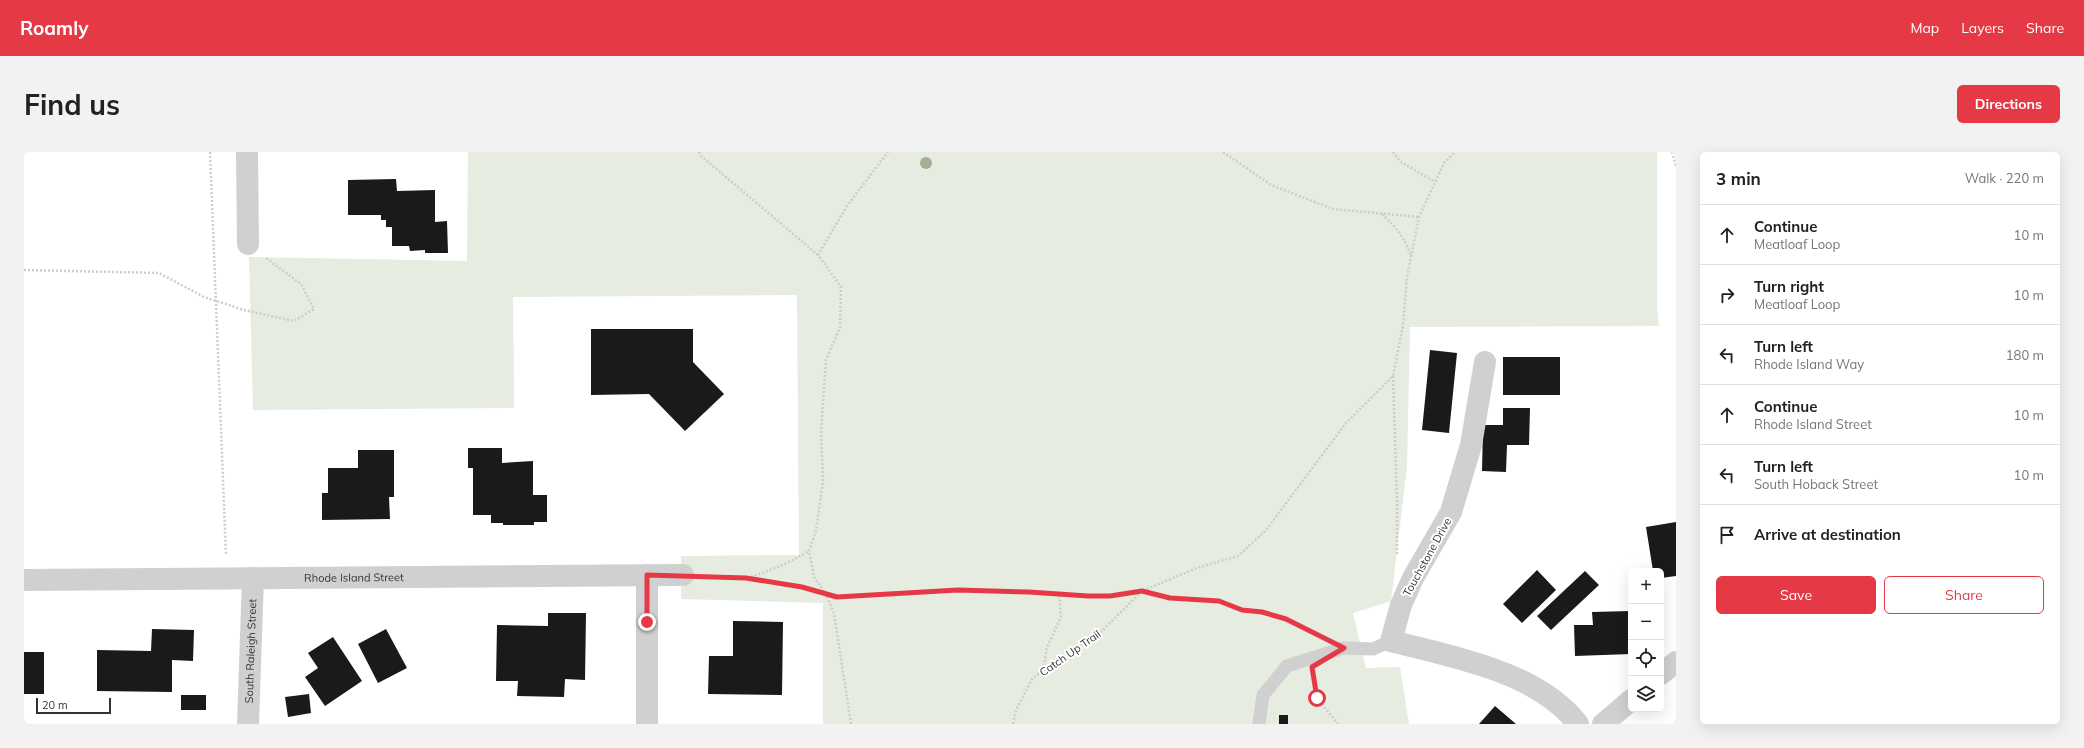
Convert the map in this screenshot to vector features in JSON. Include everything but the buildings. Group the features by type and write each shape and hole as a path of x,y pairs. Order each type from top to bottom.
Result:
{"street":[{"path":"247,152 248,244"},
{"name":"Touchstone Drive","path":"1391,641 1401,605 1413,578 1451,512 1471,444 1485,362"},
{"path":"647,575 647,724"},
{"name":"Rhode Island Street","path":"24,580 683,575"},
{"name":"South Raleigh Street","path":"248,724 253,578"},
{"path":"1391,641 1496,669 1540,692 1568,711 1578,724"},
{"path":"1664,672 1676,662"},
{"path":"1603,724 1628,703"}],"lane":[{"path":"1259,724 1263,695 1287,666 1344,648 1373,649 1391,641"}],"path":[{"path":"210,152 227,579"},
{"path":"699,152 700,155 818,255 841,287 840,327 826,360 821,432 823,481 816,531 809,551 814,577 826,594 834,613 851,724"},
{"path":"818,255 847,206 888,152"},
{"path":"1223,152 1271,185 1333,209 1420,217"},
{"path":"1393,152 1401,162 1436,182"},
{"path":"1413,578 1398,560 1398,501 1393,376 1403,326 1407,277 1420,217 1444,163 1455,152"},
{"path":"1672,152 1676,166"},
{"path":"1381,213 1394,225 1408,248 1411,257"},
{"path":"24,270 159,273 216,302 294,321 314,309 301,284 248,244"},
{"path":"683,575 746,578 802,587 837,597 958,590 1110,596 1142,591 1197,568 1238,556 1266,530 1346,423 1393,376"},
{"path":"746,578 769,572 790,563 809,551"},
{"path":"1142,591 1170,598 1219,601 1242,610 1262,612 1286,619 1344,648"},
{"name":"Catch Up Trail","path":"1013,724 1016,710 1032,679 1056,660 1100,633 1142,591"},
{"path":"1043,670 1047,647 1061,617 1059,594"},
{"path":"1313,674 1317,698 1338,724"}],"shaded area":[{"path":"468,152 1657,152 1657,307 1659,326 1410,327 1407,466 1391,601 1353,613 1366,668 1400,667 1409,724 823,724 823,603 681,599 681,556 799,555 797,295 513,297 514,408 253,410 249,257 467,261"}],"route":[{"path":"647,622 647,575 697,575 746,578 802,587 837,597 882,593 958,590 1029,592 1088,596 1110,596 1142,591 1170,598 1219,601 1242,610 1262,612 1286,619 1344,648 1312,667 1317,698"}]}
